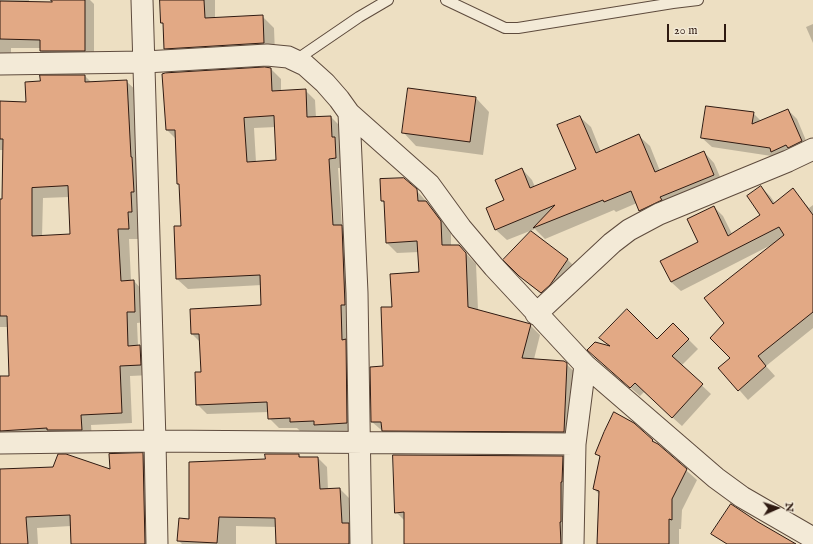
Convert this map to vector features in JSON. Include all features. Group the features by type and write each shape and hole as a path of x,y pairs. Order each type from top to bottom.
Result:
{"street":[{"path":"142,0 157,544"},
{"path":"0,64 144,62 267,55 288,57 305,65 325,83 349,113 429,184 461,228 494,267 536,314 585,365 716,478 742,497 813,538"},
{"path":"349,113 357,294 361,544"},
{"path":"536,314 612,243 629,230 659,214 788,161 813,149"},
{"path":"573,544 575,444 585,365"},
{"path":"0,443 155,441 575,444"}],"lane":[{"path":"296,60 359,17 388,0"},
{"path":"446,0 505,28 518,28 698,0"}],"building":[{"path":"51,0 85,0 85,51 40,51 40,40 0,39 0,1 52,2"},
{"path":"160,0 204,0 205,18 263,15 264,43 164,49"},
{"path":"265,67 271,68 272,91 306,89 307,117 331,116 332,137 335,137 336,158 329,159 333,225 342,225 345,305 341,305 342,340 346,339 347,423 314,425 314,421 290,422 290,418 268,419 267,402 196,405 195,372 201,372 199,334 191,334 190,309 261,305 260,275 176,279 174,226 181,226 179,184 177,184 175,130 166,130 162,74","holes":["274,116 276,160 247,162 244,118"]},
{"path":"40,75 85,75 85,82 127,80 134,192 131,192 132,212 128,212 129,229 118,229 121,281 134,280 135,312 127,312 128,346 140,345 141,365 120,366 122,413 81,415 82,430 47,430 47,428 0,431 0,376 9,376 7,316 0,316 0,199 2,199 3,139 0,139 0,101 26,102 25,82 40,81","holes":["68,186 70,234 32,236 32,188"]},
{"path":"408,88 476,97 470,142 402,133"},
{"path":"706,106 754,112 752,124 788,109 802,141 788,148 786,145 771,152 770,148 701,138"},
{"path":"580,116 596,153 639,134 655,172 704,151 714,175 660,197 662,200 639,211 631,191 604,202 603,200 533,228 555,205 495,230 486,208 504,200 495,180 522,168 530,188 576,169 557,125"},
{"path":"404,178 417,189 418,201 426,201 441,221 442,245 459,245 466,253 468,307 531,324 522,358 564,361 567,363 564,432 382,431 381,422 371,422 370,367 383,366 381,307 392,307 390,274 419,272 417,241 386,243 384,201 381,201 380,179"},
{"path":"761,186 773,204 793,188 813,215 813,312 758,356 766,366 738,391 718,368 730,358 710,338 724,323 704,298 784,235 779,227 671,282 660,261 698,242 687,219 714,206 728,236 760,215 747,196"},
{"path":"531,231 568,259 550,285 541,293 519,276 503,260"},
{"path":"627,309 657,339 673,323 689,339 672,356 703,384 672,418 635,383 630,388 587,350 595,342 610,346 599,338"},
{"path":"614,412 634,423 653,440 652,441 658,444 687,469 672,499 672,520 669,519 669,544 597,544 599,491 593,489 600,456 595,454"},
{"path":"143,453 145,544 71,544 70,515 26,517 28,544 0,544 0,469 53,467 58,454 66,454 110,469 109,454"},
{"path":"265,454 299,454 299,457 318,457 320,489 340,488 342,523 349,523 349,544 276,544 275,518 219,517 217,543 177,541 179,518 189,519 189,462 265,459"},
{"path":"393,455 563,456 560,522 561,544 404,544 404,512 395,513"},
{"path":"731,504 796,544 727,544 711,534"}]}
